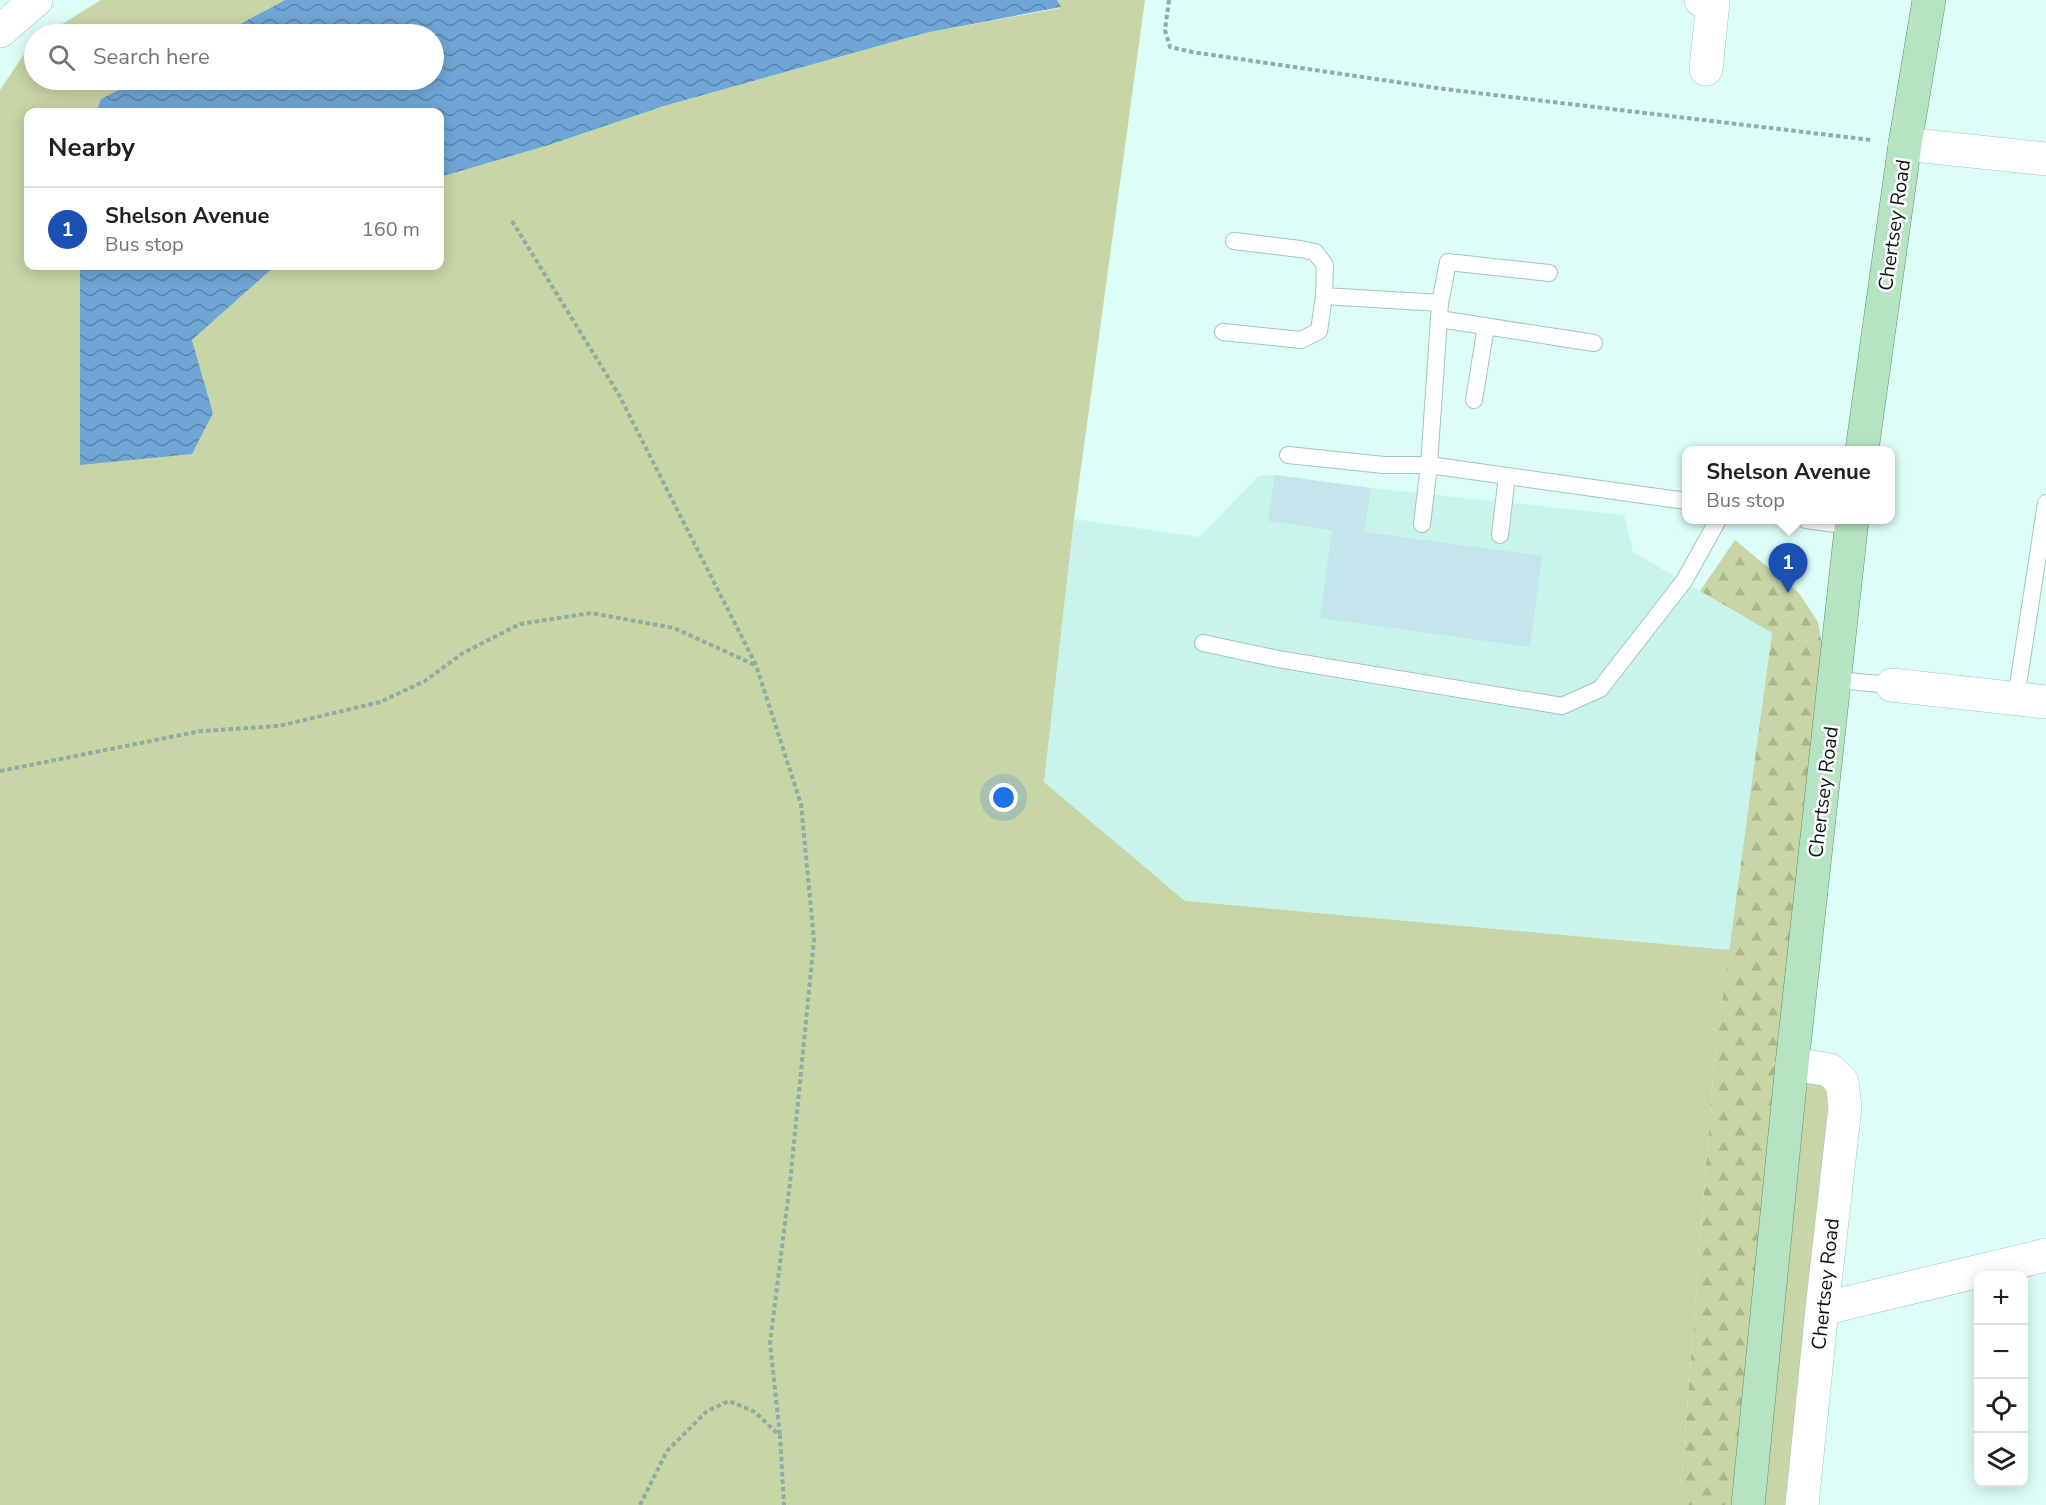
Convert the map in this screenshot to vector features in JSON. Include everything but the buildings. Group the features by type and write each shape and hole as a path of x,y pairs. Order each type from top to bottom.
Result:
{"main road":[{"name":"Chertsey Road","path":"1863,446 1905,144 1929,0"},
{"name":"Chertsey Road","path":"1748,1505 1792,1064 1852,524"}],"street":[{"path":"0,32 36,0"},
{"path":"1701,0 1713,2 1706,69"},
{"path":"1905,144 2046,159"},
{"path":"1893,685 2031,700"},
{"name":"Chertsey Road","path":"1792,1064 1830,1070 1842,1082 1845,1107 1802,1505"},
{"path":"1822,1309 2046,1255"}],"lane":[{"path":"1223,332 1301,340 1319,331 1324,296 1326,265 1315,252 1234,241"},
{"path":"1422,524 1429,465 1439,311 1448,262 1549,273"},
{"path":"1324,296 1439,311 1486,326 1594,343"},
{"path":"1474,400 1486,326"},
{"path":"1288,455 1383,465 1429,465 1682,500"},
{"path":"1500,535 1507,476"},
{"path":"2031,700 2046,503"},
{"path":"1203,643 1290,661 1562,706 1600,688 1684,581 1715,524"},
{"path":"1836,680 1893,685"}],"path":[{"path":"1169,0 1165,30 1170,47 1192,52 1444,89 1905,144"},
{"path":"512,221 619,395 756,665 801,804 814,940 790,1183 770,1343 780,1436 784,1505"},
{"path":"0,771 201,731 279,726 380,702 425,681 463,653 519,624 591,613 674,628 756,665"},
{"path":"640,1505 667,1451 707,1411 729,1401 754,1412 780,1436"}],"shaded area":[{"path":"1275,475 1371,488 1624,515 1633,552 1772,633 1730,951 1185,901 1044,782 1074,519 1199,537 1259,476"}],"green space":[{"path":"101,0 285,0 240,24 62,24"},
{"path":"1057,0 1145,0 1074,519 1044,782 1185,901 1730,950 1714,1064 1681,1487 1677,1505 0,1505 0,90 24,54 24,90 118,90 101,99 98,108 24,108 24,270 80,270 80,464 213,413 192,340 271,270 444,270 444,176 549,145 664,106 925,33 1060,8"},
{"path":"1735,540 1799,593 1818,622 1822,645 1732,1505 1677,1505 1681,1487 1714,1064 1772,633 1700,591"},
{"path":"1792,1064 1842,1082 1802,1505 1748,1505"}],"water":[{"path":"285,0 1057,0 1061,7 925,33 664,106 549,145 444,176 444,108 98,108 101,99 118,90 444,90 444,24 240,24"},
{"path":"80,270 271,270 192,340 213,413 192,454 80,465"}],"place":[{"name":"Shelson Avenue","path":"1788,593"}]}
